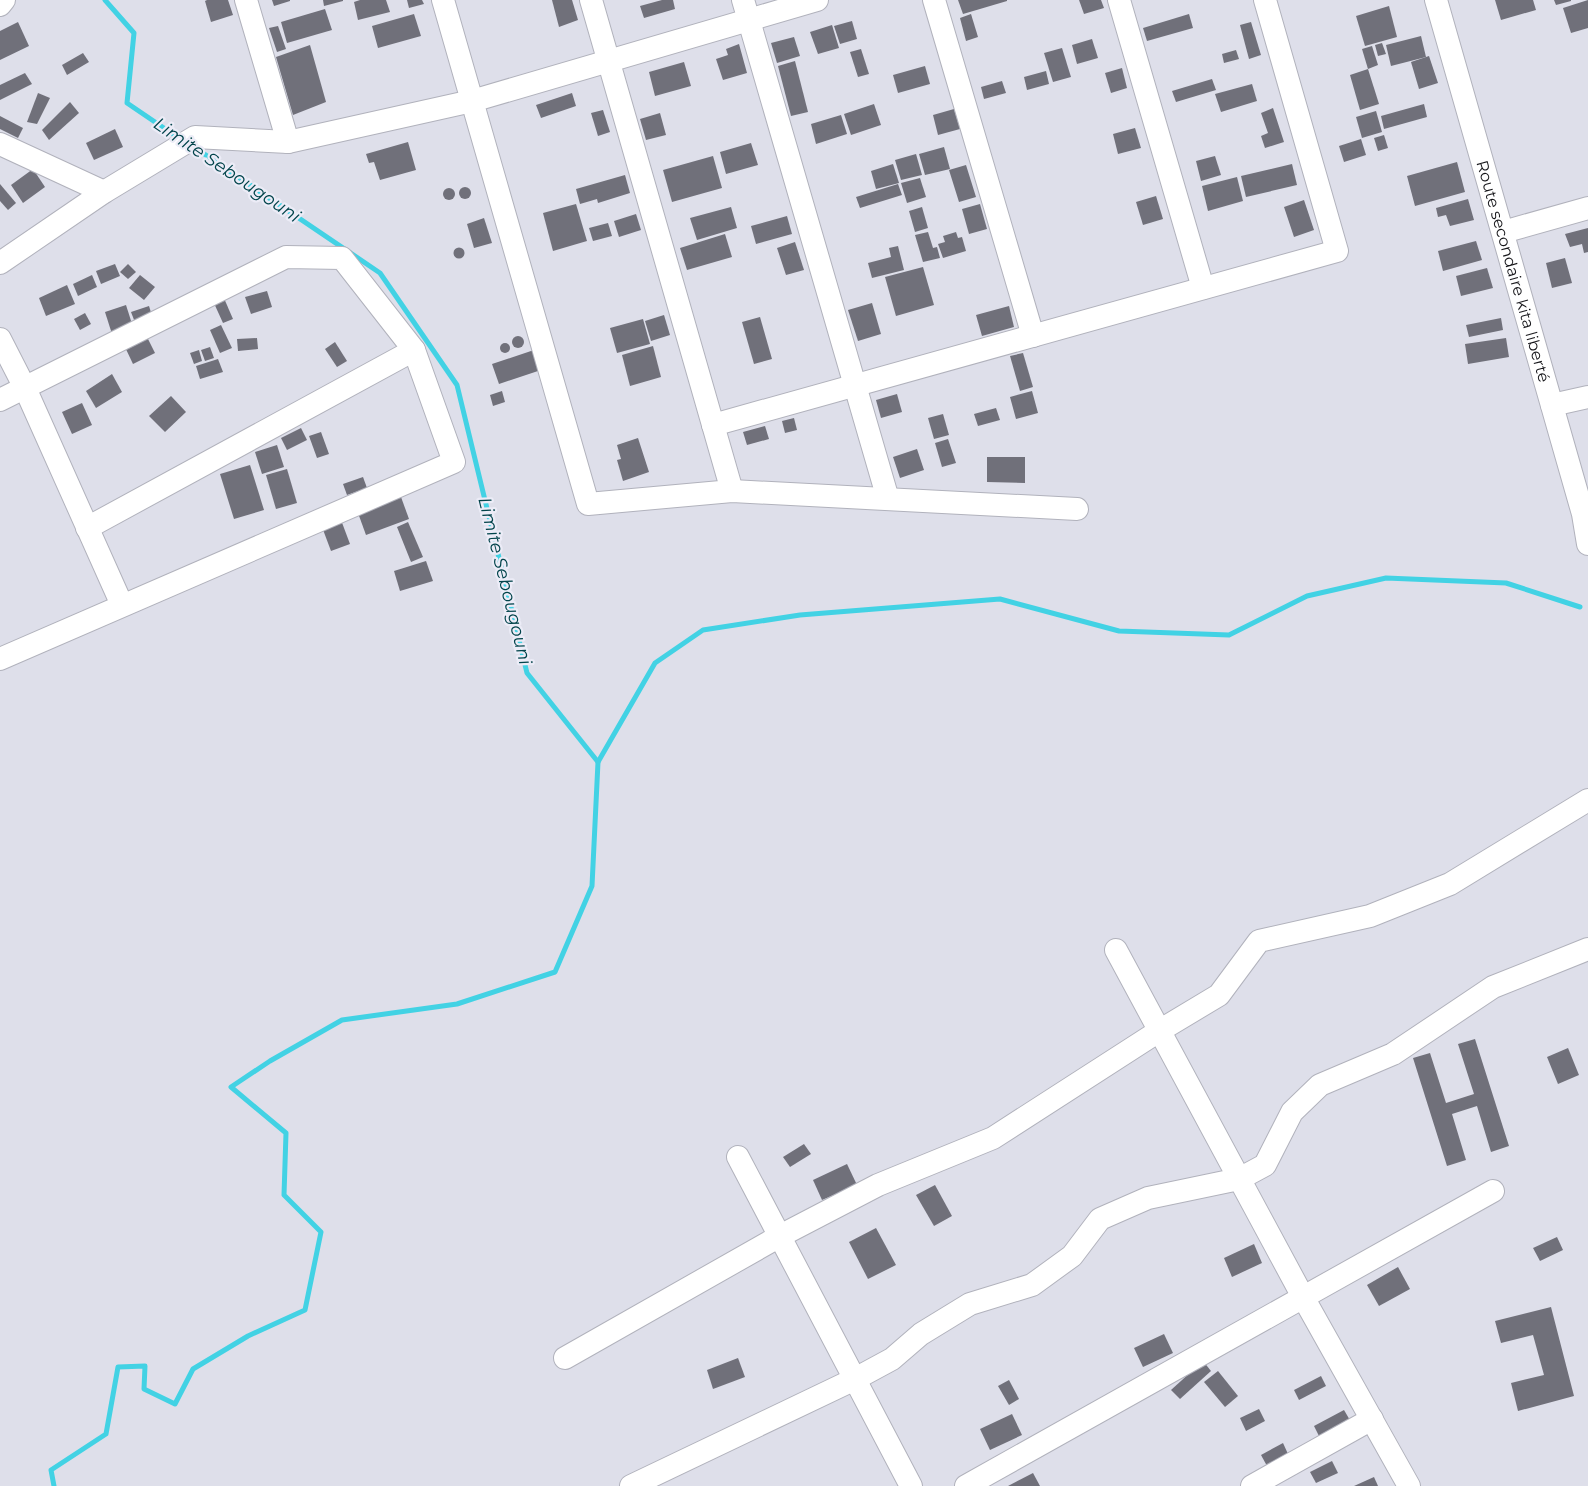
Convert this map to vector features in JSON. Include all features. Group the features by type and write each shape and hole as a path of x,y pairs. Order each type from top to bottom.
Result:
{"street":[{"path":"0,5 4,0"},
{"path":"246,0 288,142"},
{"path":"443,0 588,504 732,491 1077,509"},
{"path":"591,0 732,491"},
{"path":"0,263 104,192 195,137 288,142 472,101 608,61 746,10 817,0"},
{"path":"934,0 1033,336"},
{"path":"1119,0 1203,288"},
{"path":"713,425 1337,251 1265,0"},
{"name":"Route secondaire kita liberté","path":"1436,0 1552,405 1586,514 1588,544"},
{"path":"746,10 888,500"},
{"path":"0,144 104,192"},
{"path":"1503,232 1588,208"},
{"path":"0,400 286,256 342,258 414,350 454,462 0,659"},
{"path":"0,339 25,388 122,605"},
{"path":"87,528 414,350"},
{"path":"1552,405 1588,397"},
{"path":"565,1358 780,1236 878,1185 993,1138 1219,995 1259,941 1370,916 1450,884 1588,800"},
{"path":"631,1486 855,1379 892,1359 921,1334 970,1304 1032,1285 1072,1256 1100,1220 1148,1198 1239,1179 1265,1165 1292,1112 1320,1085 1393,1054 1493,987 1588,949"},
{"path":"1116,950 1303,1297 1409,1486"},
{"path":"738,1157 910,1486"},
{"path":"966,1486 1493,1191"},
{"path":"1252,1486 1372,1419"}],"building":[{"path":"228,0 233,15 211,22 205,1"},
{"path":"272,0 290,0 290,1 274,6"},
{"path":"323,0 343,0 343,1 324,6"},
{"path":"386,0 390,12 358,20 354,2"},
{"path":"407,0 422,0 424,4 409,8"},
{"path":"552,0 572,0 578,20 559,27"},
{"path":"662,0 673,0 675,9 644,18 640,6"},
{"path":"958,0 1007,0 1007,1 963,14"},
{"path":"1079,0 1101,0 1104,8 1084,14"},
{"path":"1495,0 1533,0 1536,10 1501,20"},
{"path":"1554,0 1571,0 1571,1 1556,5"},
{"path":"1588,0 1588,28 1571,33 1563,8"},
{"path":"1389,6 1397,37 1365,46 1356,16"},
{"path":"325,9 332,30 287,43 281,22"},
{"path":"414,14 421,36 378,48 372,26"},
{"path":"971,14 978,37 966,41 960,18"},
{"path":"1189,14 1193,28 1147,41 1143,28"},
{"path":"852,21 857,39 840,44 834,26"},
{"path":"18,22 29,46 0,60 0,31"},
{"path":"1251,22 1261,55 1249,59 1240,25"},
{"path":"832,25 839,48 818,54 810,32"},
{"path":"278,26 286,49 277,52 269,28"},
{"path":"1421,36 1426,57 1391,66 1386,45"},
{"path":"794,37 800,56 777,63 771,43"},
{"path":"1092,39 1098,58 1077,64 1072,45"},
{"path":"1382,43 1386,54 1378,56 1375,45"},
{"path":"739,44 747,73 723,80 716,59 728,55 726,49"},
{"path":"310,45 326,102 293,115 276,57"},
{"path":"1372,46 1378,65 1368,69 1362,49"},
{"path":"1062,48 1071,77 1053,82 1044,53"},
{"path":"861,49 869,74 858,77 850,52"},
{"path":"1236,50 1239,59 1224,63 1222,54"},
{"path":"83,53 89,62 67,75 62,65"},
{"path":"1429,56 1438,83 1419,89 1411,62"},
{"path":"795,61 808,112 791,116 778,66"},
{"path":"684,62 691,86 655,96 649,72"},
{"path":"925,66 930,84 898,93 893,75"},
{"path":"1122,68 1127,88 1111,93 1105,73"},
{"path":"1368,69 1379,104 1360,110 1350,75"},
{"path":"1046,71 1049,84 1027,90 1024,77"},
{"path":"25,73 32,84 0,100 0,85"},
{"path":"1212,79 1216,90 1176,102 1172,91"},
{"path":"1002,81 1006,93 984,99 981,87"},
{"path":"1252,84 1257,101 1221,112 1215,94"},
{"path":"38,93 50,98 37,124 27,122"},
{"path":"572,93 576,106 541,118 536,105"},
{"path":"70,102 79,113 49,140 42,130"},
{"path":"874,104 881,125 851,135 844,114"},
{"path":"1424,104 1427,117 1384,129 1381,116"},
{"path":"1273,108 1284,142 1265,148 1261,136 1268,133 1261,113"},
{"path":"954,109 960,129 938,135 933,115"},
{"path":"603,110 610,132 598,136 591,113"},
{"path":"1376,111 1382,132 1362,138 1356,117"},
{"path":"660,113 666,135 646,140 640,119"},
{"path":"841,115 847,134 816,144 811,124"},
{"path":"0,116 23,128 18,138 0,129"},
{"path":"1135,128 1141,148 1118,154 1113,134"},
{"path":"115,129 123,147 94,160 86,143"},
{"path":"1384,135 1388,148 1378,151 1374,138"},
{"path":"1361,139 1366,155 1344,162 1339,146"},
{"path":"408,142 416,170 380,180 374,162 369,163 366,154"},
{"path":"751,143 758,165 726,174 720,152"},
{"path":"944,147 950,169 925,175 919,154"},
{"path":"916,154 922,175 901,180 895,160"},
{"path":"713,156 722,188 672,202 663,170"},
{"path":"1215,156 1221,175 1201,181 1196,161"},
{"path":"1457,162 1465,192 1415,206 1407,176"},
{"path":"893,164 899,183 876,189 871,171"},
{"path":"1292,164 1297,185 1246,197 1241,176"},
{"path":"966,165 976,197 959,202 949,170"},
{"path":"33,169 45,187 23,203 11,185"},
{"path":"625,175 630,193 598,203 597,199 580,204 576,189"},
{"path":"1237,177 1243,201 1208,211 1202,186"},
{"path":"920,178 926,197 907,203 901,183"},
{"path":"0,184 16,203 8,210 0,201"},
{"path":"898,184 902,195 860,208 856,197"},
{"path":"465,187 471,193 465,199 459,193"},
{"path":"451,188 455,194 451,200 447,200 443,192"},
{"path":"1156,196 1163,219 1143,225 1136,202"},
{"path":"1468,199 1474,220 1450,226 1446,215 1438,217 1436,208"},
{"path":"1304,200 1314,230 1294,237 1284,207"},
{"path":"576,204 587,241 553,251 543,213"},
{"path":"980,204 987,229 969,234 962,209"},
{"path":"731,207 737,228 697,240 690,218"},
{"path":"922,207 928,228 915,232 909,211"},
{"path":"636,214 641,230 619,237 614,221"},
{"path":"787,216 792,234 756,244 751,226"},
{"path":"484,218 492,243 474,248 467,224"},
{"path":"608,223 612,236 593,241 589,228"},
{"path":"1588,228 1588,252 1584,253 1582,244 1570,247 1565,234"},
{"path":"928,232 933,248 937,247 940,258 923,262 915,235"},
{"path":"956,232 958,238 962,237 966,251 943,258 938,244 945,242 943,236"},
{"path":"725,234 732,257 687,270 680,248"},
{"path":"1476,241 1482,260 1443,271 1438,251"},
{"path":"795,242 804,270 786,275 777,248"},
{"path":"898,246 904,270 872,278 868,263 891,257 889,248"},
{"path":"459,248 463,249 463,257 459,258 455,257 454,253 455,249"},
{"path":"1565,258 1572,283 1552,288 1546,263"},
{"path":"115,264 120,276 101,284 96,271"},
{"path":"128,264 136,272 128,279 120,272"},
{"path":"923,267 934,305 896,316 885,277"},
{"path":"1487,268 1493,288 1461,296 1456,276"},
{"path":"92,275 97,287 78,296 73,284"},
{"path":"140,275 155,287 144,300 129,288"},
{"path":"67,285 75,304 46,316 39,298"},
{"path":"267,291 272,307 251,314 245,297"},
{"path":"223,296 233,319 223,323 213,301"},
{"path":"872,303 881,334 858,341 848,310"},
{"path":"126,305 133,327 112,334 105,312"},
{"path":"149,306 153,319 136,325 131,312"},
{"path":"1009,306 1014,327 982,336 976,315"},
{"path":"85,313 91,324 80,330 74,319"},
{"path":"664,315 670,335 651,341 645,321"},
{"path":"760,317 772,359 754,364 742,322"},
{"path":"1501,318 1503,330 1469,337 1466,325"},
{"path":"643,319 650,344 617,353 610,328"},
{"path":"221,325 232,348 220,353 210,330"},
{"path":"146,335 155,353 133,364 124,345"},
{"path":"520,336 524,342 520,348 516,348 512,340"},
{"path":"257,338 258,349 238,351 237,339"},
{"path":"1506,338 1509,357 1468,364 1465,344"},
{"path":"335,342 347,361 337,367 325,349"},
{"path":"505,343 510,348 505,353 500,348"},
{"path":"653,346 661,377 630,386 622,355"},
{"path":"210,347 214,358 205,361 201,350"},
{"path":"199,350 202,361 194,364 190,353"},
{"path":"534,350 541,370 499,384 492,364"},
{"path":"1023,353 1033,387 1020,391 1010,356"},
{"path":"218,359 223,372 200,379 196,366"},
{"path":"112,374 122,392 96,408 86,391"},
{"path":"502,391 505,402 493,406 490,395"},
{"path":"1032,391 1038,413 1016,419 1010,397"},
{"path":"897,394 902,412 881,418 876,400"},
{"path":"171,396 186,412 165,432 149,416"},
{"path":"82,403 92,425 72,434 62,412"},
{"path":"996,408 1000,420 978,426 974,414"},
{"path":"943,414 949,435 934,439 928,418"},
{"path":"794,418 797,430 785,433 782,421"},
{"path":"765,426 769,439 747,445 743,432"},
{"path":"301,428 307,440 287,450 281,438"},
{"path":"321,432 329,454 317,458 309,436"},
{"path":"638,438 649,472 623,481 617,460 621,459 617,445"},
{"path":"948,439 956,463 942,467 935,443"},
{"path":"277,445 284,467 262,474 255,452"},
{"path":"917,449 924,470 900,478 893,457"},
{"path":"987,457 1025,457 1025,483 987,482"},
{"path":"250,465 264,510 234,519 220,474"},
{"path":"287,469 297,503 276,509 266,475"},
{"path":"363,477 367,488 347,495 343,484"},
{"path":"401,497 409,519 366,535 358,513"},
{"path":"341,520 350,544 331,551 322,527"},
{"path":"408,522 423,557 411,562 397,527"},
{"path":"426,561 433,581 400,591 394,571"},
{"path":"1475,1039 1509,1146 1491,1152 1477,1106 1452,1114 1466,1160 1447,1166 1413,1058 1430,1053 1446,1103 1474,1094 1458,1044"},
{"path":"1568,1048 1579,1075 1558,1084 1547,1057"},
{"path":"804,1144 811,1154 790,1167 783,1157"},
{"path":"847,1164 857,1185 822,1200 813,1180"},
{"path":"935,1185 952,1216 934,1226 916,1195"},
{"path":"876,1228 896,1265 868,1279 849,1242"},
{"path":"1557,1237 1563,1250 1540,1261 1533,1248"},
{"path":"1254,1244 1262,1263 1232,1277 1224,1258"},
{"path":"1398,1267 1410,1289 1379,1306 1367,1285"},
{"path":"1551,1307 1574,1396 1518,1411 1511,1383 1544,1375 1533,1335 1501,1343 1495,1321"},
{"path":"1164,1334 1173,1353 1143,1367 1134,1348"},
{"path":"738,1358 745,1377 713,1389 707,1370"},
{"path":"1203,1361 1211,1371 1180,1399 1171,1390"},
{"path":"1218,1371 1238,1396 1225,1407 1204,1382"},
{"path":"1321,1376 1326,1386 1299,1400 1294,1390"},
{"path":"1009,1380 1019,1399 1009,1405 998,1386"},
{"path":"1259,1409 1265,1421 1246,1431 1240,1418"},
{"path":"1344,1410 1351,1422 1320,1438 1314,1426"},
{"path":"1012,1414 1022,1435 990,1450 980,1429"},
{"path":"1283,1443 1288,1454 1267,1466 1261,1455"},
{"path":"1332,1461 1338,1473 1316,1483 1310,1472"},
{"path":"1033,1473 1040,1486 1008,1486"},
{"path":"1374,1477 1378,1486 1354,1486"}],"waterway":[{"name":"Limite Sebougouni","path":"105,0 134,33 127,103 180,139"},
{"name":"Limite Sebougouni","path":"54,1486 51,1470 106,1434 118,1367 145,1366 144,1389 175,1404 193,1369 248,1336 305,1310 321,1232 284,1195 286,1133 231,1087 270,1061 342,1020 457,1004 555,972 592,886 598,762 527,673 457,385 380,273 191,145"},
{"path":"598,762 655,663 703,630 800,615 1000,599 1119,631 1229,635 1307,596 1386,578 1506,583 1580,607"}]}
